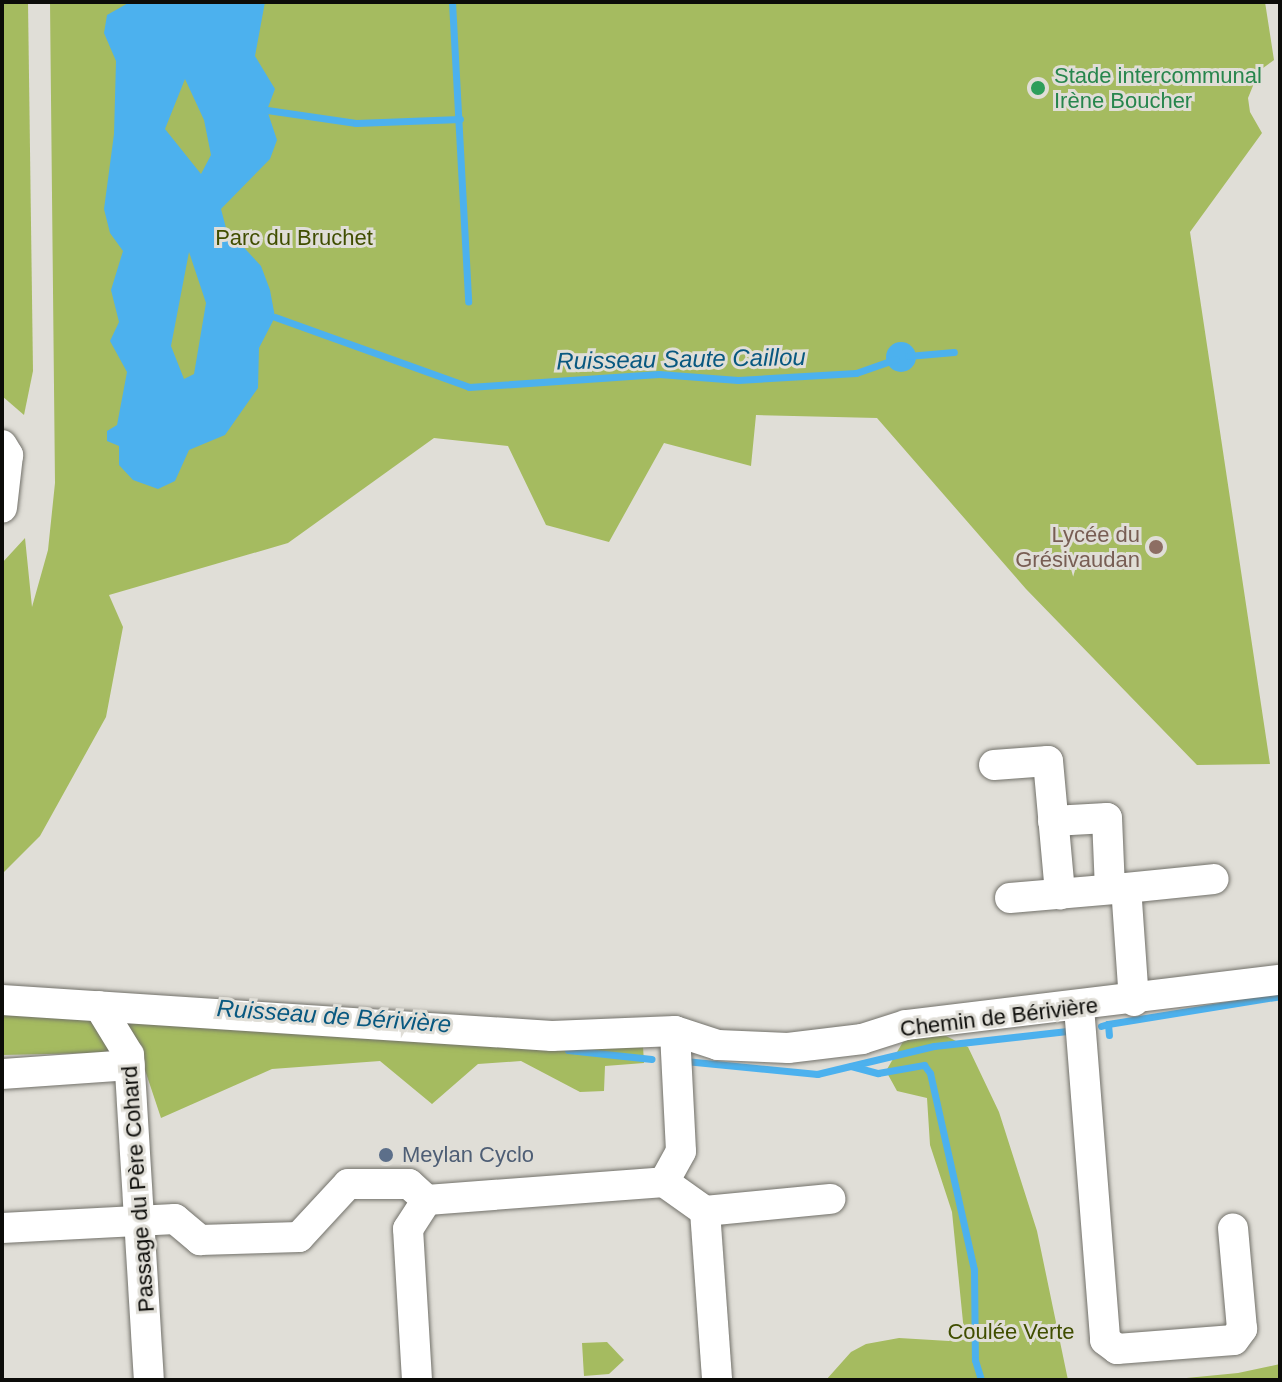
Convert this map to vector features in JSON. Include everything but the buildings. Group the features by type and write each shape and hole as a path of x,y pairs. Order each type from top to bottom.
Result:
{"street":[{"path":"2,445 8,455 2,508"},
{"path":"994,765 1048,761 1060,894"},
{"path":"1053,821 1107,818 1134,1001"},
{"path":"1010,898 1214,879"},
{"name":"Chemin de Bérivière","path":"2,1000 552,1036 675,1031 718,1045 788,1048 862,1039 906,1025 1134,1001 1280,980"},
{"name":"Passage du Père Cohard","path":"99,1006 129,1055 142,1221 149,1380"},
{"path":"1079,1007 1105,1340 1117,1349 1234,1340 1242,1329 1233,1228"},
{"path":"664,1182 681,1151 675,1031"},
{"path":"2,1074 130,1065"},
{"path":"2,1228 175,1219 200,1240 299,1237 348,1184 409,1184 427,1200 664,1182 705,1211 830,1199"},
{"path":"417,1380 408,1229 427,1200"},
{"path":"705,1211 717,1380"}],"green space":[{"path":"2,2 28,2 33,371 24,415 2,396"},
{"name":"Parc du Bruchet","path":"50,2 1265,2 1274,60 1259,71 1248,98 1250,112 1262,133 1190,232 1270,764 1197,765 1026,589 877,418 756,415 751,466 664,443 609,542 546,525 508,446 434,438 288,543 109,595 123,627 106,717 40,836 2,874 2,563 25,538 32,607 48,550 55,483"},
{"path":"2,1006 643,1046 644,1063 605,1066 604,1091 580,1092 521,1061 478,1064 432,1104 380,1061 272,1069 161,1118 139,1052 2,1055"},
{"name":"Coulée Verte","path":"940,1033 968,1047 999,1112 1037,1231 1068,1380 826,1380 851,1352 866,1344 899,1338 949,1341 964,1332 952,1212 930,1145 927,1098 897,1091 886,1071 904,1040"},
{"path":"607,1342 624,1360 609,1374 584,1376 582,1343"},
{"path":"1280,1364 1280,1380 1166,1380 1238,1373"}],"water":[{"path":"130,2 265,2 255,56 275,89 267,110 277,140 270,159 221,209 226,228 261,266 270,290 275,317 259,348 258,388 225,435 189,450 175,481 158,489 133,480 119,465 119,446 107,441 107,431 117,425 127,372 110,341 119,322 111,290 123,251 110,233 104,209 114,134 116,61 104,33 107,15","holes":["185,79 204,120 211,155 201,174 165,129","189,252 206,303 194,374 184,379 171,346"]},
{"path":"901,342 911,347 916,357 911,367 901,372 891,367 886,357 891,347"}],"waterway":[{"path":"452,2 468,302"},
{"path":"267,110 356,123 460,119"},
{"name":"Ruisseau Saute Caillou","path":"275,317 469,387 659,374 738,380 856,373 896,359"},
{"name":"Ruisseau Saute Caillou","path":"908,356 954,352"},
{"path":"1108,1024 1280,996"},
{"name":"Ruisseau de Bérivière","path":"1101,1026 1108,1024 1109,1035"},
{"name":"Ruisseau de Bérivière","path":"685,1061 817,1074 934,1046 1067,1031"},
{"name":"Ruisseau de Bérivière","path":"568,1050 652,1059"},
{"path":"851,1066 878,1073 924,1065 930,1073 974,1270 975,1360 981,1380"}],"place":[{"name":"Stade intercommunal Irène Boucher","path":"1038,88"},
{"name":"Lycée du Grésivaudan","path":"1156,547"},
{"name":"Meylan Cyclo","path":"386,1155"}]}
